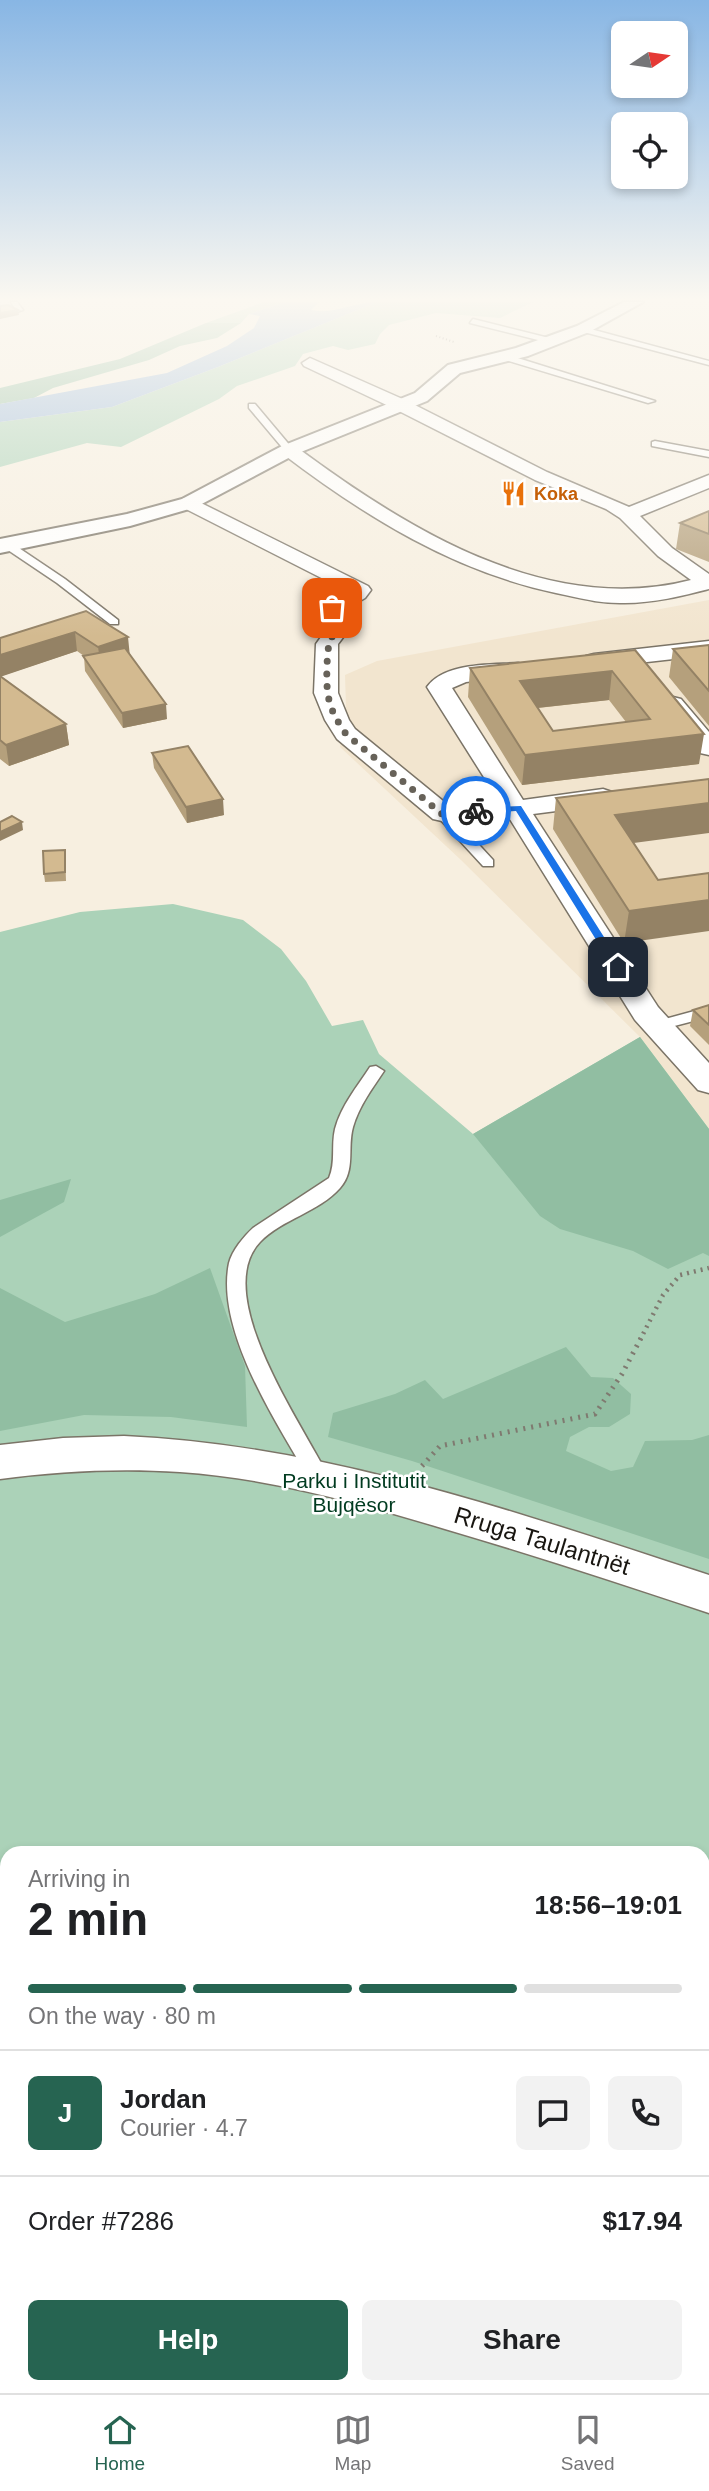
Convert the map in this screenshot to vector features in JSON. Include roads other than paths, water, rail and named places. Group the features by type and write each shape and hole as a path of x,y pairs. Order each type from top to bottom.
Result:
{"street":[{"path":"3,545 130,520 189,503 289,450 379,414"},
{"path":"289,450 397,525 458,556 528,582 623,597 652,595 702,584 704,580 665,552 627,514 603,500 541,476 418,414"},
{"path":"627,514 709,481"},
{"path":"189,503 361,590 359,594 322,615 342,624 327,644 326,693 329,706 346,734 442,814 518,808 627,794"},
{"path":"575,663 709,648"},
{"path":"549,666 457,677 444,681 439,687 646,1013 709,1083"},
{"path":"662,689 709,748"},
{"name":"Rruga Taulantnët","path":"0,1462 102,1451 188,1453 259,1463 396,1496 709,1594"}],"lane":[{"path":"258,414 289,450"},
{"path":"655,444 709,454"},
{"path":"3,545 61,581 114,622"},
{"path":"442,814 488,863"},
{"path":"659,1025 709,1012"},
{"path":"318,1476 273,1393 242,1322 235,1290 237,1263 250,1240 335,1183 342,1165 343,1132 353,1106 376,1071"}],"water":[{"path":"0,414 62,414 0,422"}],"place":[{"name":"Koka","path":"514,494"}],"park label":[{"name":"Parku i Institutit Bujqësor","path":"354,1493"}]}
